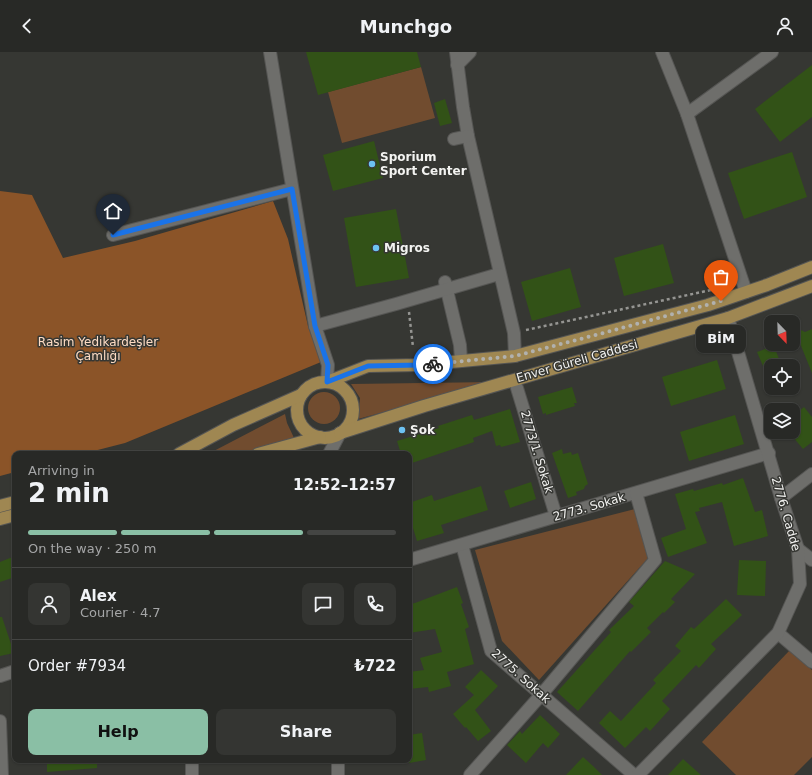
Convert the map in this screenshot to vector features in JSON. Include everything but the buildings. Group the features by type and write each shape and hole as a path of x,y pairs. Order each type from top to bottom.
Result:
{"main road":[{"name":"Enver Güreli Caddesi","path":"327,382 368,366 419,365 515,356 708,305 812,267"},
{"name":"Enver Güreli Caddesi","path":"340,433 432,404 728,318 812,286"},
{"path":"185,451 233,425 301,395 312,385 327,382 335,384 343,388 349,395 353,411 351,420 347,428 340,433 334,436 320,437 269,451"},
{"path":"301,395 297,412 299,421 311,434 320,437"},
{"path":"0,506 12,503"},
{"path":"0,519 12,516"}],"street":[{"path":"270,52 315,326 328,365 327,382"},
{"path":"456,52 468,136 514,333 515,356"},
{"path":"457,65 470,52"},
{"path":"662,52 687,114 746,292"},
{"path":"687,114 772,52"},
{"path":"454,139 468,136"},
{"path":"113,235 292,189"},
{"path":"315,326 408,300 446,285 499,274"},
{"path":"446,285 460,345 461,361"},
{"name":"2776. Cadde","path":"638,775 778,633 800,584 798,549 781,498 728,318"},
{"name":"2773/1. Sokak","path":"517,388 556,516"},
{"path":"330,451 340,433"},
{"path":"320,437 328,451"},
{"name":"2773. Sokak","path":"412,559 769,453"},
{"path":"781,498 812,474"},
{"path":"470,775 541,695 655,560 636,493"},
{"name":"2775. Sokak","path":"462,544 490,651 634,775"},
{"path":"798,549 812,560"},
{"path":"778,633 812,662"},
{"path":"0,676 12,672"},
{"path":"0,721 2,775"},
{"path":"192,763 192,775"},
{"path":"338,763 338,775"}],"path":[{"path":"514,333 713,289"},
{"path":"408,300 413,347"}],"shaded area":[{"path":"421,67 435,118 342,143 328,92"},
{"path":"495,382 358,419 360,398 351,384"},
{"path":"321,392 327,392 336,396 340,408 336,420 327,424 321,424 312,420 308,411 308,405 312,396"},
{"path":"285,414 287,423 295,440 255,451 214,451"},
{"path":"635,509 649,557 539,680 502,641 475,550"},
{"path":"790,650 812,670 812,757 794,775 736,775 702,742"}],"green space":[{"name":"Rasim Yedikardeşler Çamlığı","path":"0,191 32,195 63,258 135,241 273,201 288,239 308,326 321,362 125,443 94,451 12,451 12,473 0,476"}],"way so far":[{"path":"433,364 515,356 721,301"}],"place":[{"name":"Sporium Sport Center","path":"372,164"},
{"name":"Migros","path":"376,248"},
{"name":"BİM","path":"721,301"},
{"name":"Şok","path":"402,430"}],"route":[{"path":"113,235 292,189 315,326 328,365 327,382 368,366 433,364"}]}
